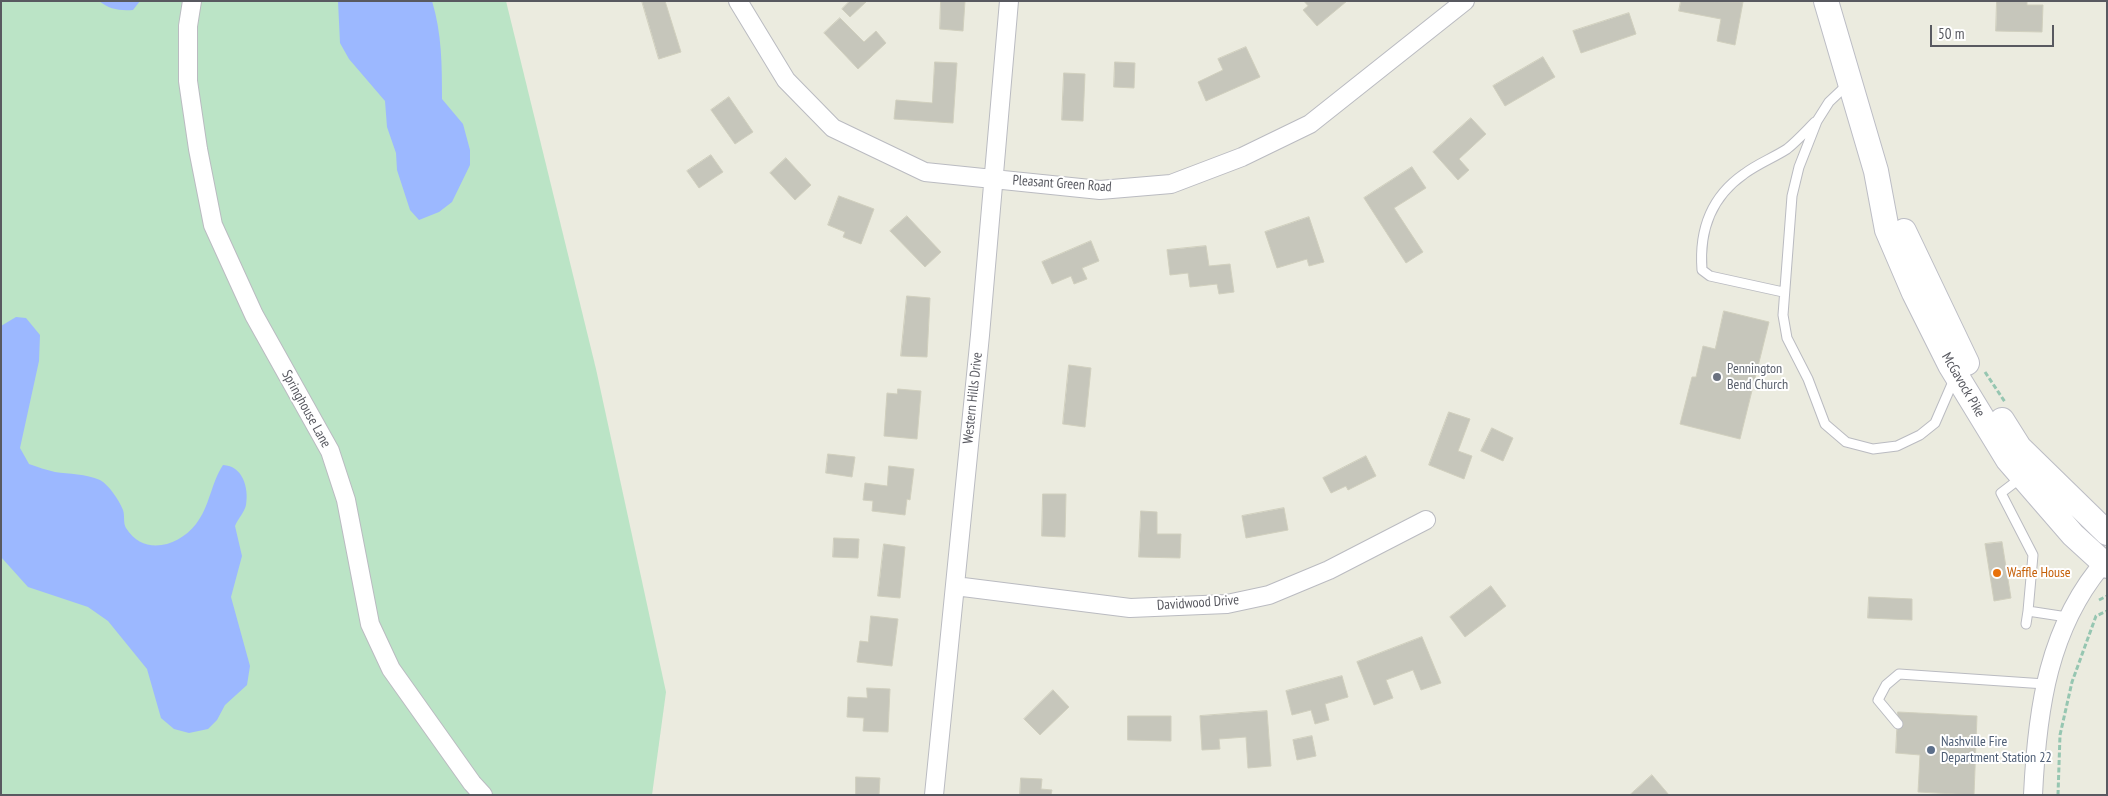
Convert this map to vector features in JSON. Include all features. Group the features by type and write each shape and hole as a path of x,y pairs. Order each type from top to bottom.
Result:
{"main road":[{"name":"McGavock Pike","path":"1826,1 1876,171 1968,368 2008,460 2073,535 2105,563"},
{"name":"McGavock Pike","path":"1968,368 2019,447 2107,533"}],"street":[{"name":"Springhouse Lane","path":"192,1 188,26 188,81 198,149 213,225 254,315 330,451 346,500 370,624 390,669 472,783 483,795"},
{"name":"Pleasant Green Road","path":"738,1 786,80 833,128 925,172 1100,190 1171,184 1242,157 1310,124 1464,1"},
{"name":"Western Hills Drive","path":"934,795 1009,1"},
{"name":"Davidwood Drive","path":"955,586 1130,608 1227,604 1269,595 1329,570 1426,520"},
{"path":"2033,795 2038,725 2045,684 2056,645 2067,617 2091,578 2105,563"}],"lane":[{"path":"1783,292 1710,276 1702,270 1702,234 1715,203 1730,185 1744,173 1787,149 1817,120 1829,102 1850,82"},
{"path":"1817,120 1799,167 1792,196 1782,315 1787,338 1808,379 1825,424 1846,442 1873,450 1897,446 1920,435 1935,423 1968,368"},
{"path":"2022,477 2001,493 2034,555 2026,624"},
{"path":"2028,611 2067,617"},
{"path":"1898,724 1878,700 1886,685 1899,674 2045,684"}],"path":[{"path":"1968,368 2010,408"},
{"path":"2058,795 2060,735 2072,682 2096,616 2107,611"}],"green space":[{"path":"1,1 506,1 596,369 666,692 652,795 1,795"}],"water":[{"path":"99,1 140,1 133,10 119,10 110,8"},
{"path":"338,1 432,1 440,38 442,99 463,124 470,150 470,165 452,202 439,212 419,220 410,210 397,170 396,153 387,127 385,101 349,59 340,43"},
{"path":"16,317 26,318 40,335 39,361 20,448 29,464 55,472 83,475 100,480 110,489 119,502 123,510 126,528 133,537 142,543 152,545 171,543 189,532 201,517 223,465 235,469 243,479 247,498 246,505 235,526 242,556 231,597 250,666 247,685 225,705 217,720 208,729 189,733 174,729 161,718 147,669 108,621 88,607 28,587 1,557 1,326"}],"building":[{"path":"642,1 665,1 681,52 659,59"},
{"path":"850,1 866,2 850,17 842,9"},
{"path":"941,1 965,1 963,31 940,29"},
{"path":"1304,1 1347,1 1317,26 1303,10 1308,6"},
{"path":"1681,1 1743,2 1735,45 1717,41 1721,19 1679,11"},
{"path":"1997,1 2027,1 2027,5 2043,5 2042,32 1996,31"},
{"path":"1629,13 1636,34 1581,53 1573,31"},
{"path":"840,18 864,42 876,31 886,43 858,69 824,33"},
{"path":"1246,47 1260,77 1206,101 1198,82 1223,70 1218,59"},
{"path":"1543,57 1555,77 1505,106 1493,86"},
{"path":"935,62 957,63 953,123 894,119 896,100 932,103"},
{"path":"1115,62 1135,63 1134,88 1114,87"},
{"path":"1064,73 1085,74 1083,121 1062,120"},
{"path":"729,97 753,132 735,144 711,110"},
{"path":"1471,118 1486,134 1459,159 1469,170 1458,180 1433,152"},
{"path":"711,155 723,172 699,188 687,171"},
{"path":"786,158 811,185 795,200 770,173"},
{"path":"1412,167 1426,188 1394,208 1423,252 1406,263 1364,198"},
{"path":"839,196 874,209 861,244 843,237 845,232 828,225"},
{"path":"907,216 941,252 925,267 890,231"},
{"path":"1309,217 1324,262 1309,266 1307,259 1277,268 1265,232"},
{"path":"1091,241 1099,261 1082,268 1087,279 1074,284 1071,276 1052,284 1042,262"},
{"path":"1206,246 1209,266 1230,264 1234,292 1219,294 1217,284 1190,287 1188,273 1170,275 1167,250"},
{"path":"907,296 930,298 927,357 901,356"},
{"path":"1724,311 1769,322 1740,439 1680,424 1692,377 1696,377 1703,346 1715,349"},
{"path":"1069,365 1091,368 1085,427 1063,424"},
{"path":"898,389 921,391 917,439 884,436 887,393 897,394"},
{"path":"1449,412 1470,419 1458,451 1472,456 1464,479 1429,465"},
{"path":"1492,428 1513,438 1503,461 1481,451"},
{"path":"828,454 855,457 852,477 826,473"},
{"path":"1366,456 1376,476 1348,490 1346,486 1331,493 1323,478"},
{"path":"889,466 914,469 910,500 907,499 905,515 872,511 873,501 863,500 865,483 887,486"},
{"path":"1043,494 1066,494 1065,537 1042,536"},
{"path":"1284,508 1288,530 1246,538 1242,516"},
{"path":"1141,511 1157,512 1157,534 1181,534 1180,558 1139,557"},
{"path":"834,538 859,539 858,558 833,557"},
{"path":"2002,542 2011,598 1994,601 1985,544"},
{"path":"884,544 905,547 900,598 878,596"},
{"path":"1491,586 1506,606 1465,637 1450,617"},
{"path":"1869,597 1912,599 1912,620 1868,618"},
{"path":"871,616 898,619 892,666 857,662 860,641 868,642"},
{"path":"1422,637 1441,683 1421,690 1413,670 1386,680 1393,698 1374,705 1357,662"},
{"path":"1342,676 1348,697 1325,704 1329,720 1315,724 1311,710 1292,715 1286,691"},
{"path":"867,688 890,689 888,732 863,731 864,718 847,717 848,697 867,698"},
{"path":"1053,690 1069,707 1040,735 1024,719"},
{"path":"1267,711 1271,766 1248,768 1246,737 1219,739 1220,749 1202,750 1200,716"},
{"path":"1898,712 1977,716 1974,795 1918,792 1920,755 1896,753"},
{"path":"1128,716 1171,716 1171,741 1128,740"},
{"path":"1312,736 1316,756 1297,760 1293,740"},
{"path":"1652,775 1669,795 1630,795"},
{"path":"856,777 880,778 879,795 856,795"},
{"path":"1021,778 1042,779 1041,789 1052,790 1051,795 1020,795"}],"place":[{"name":"Pennington Bend Church","path":"1717,377"},
{"name":"Waffle House","path":"1997,573"},
{"name":"Nashville Fire Department Station 22","path":"1931,750"}]}
